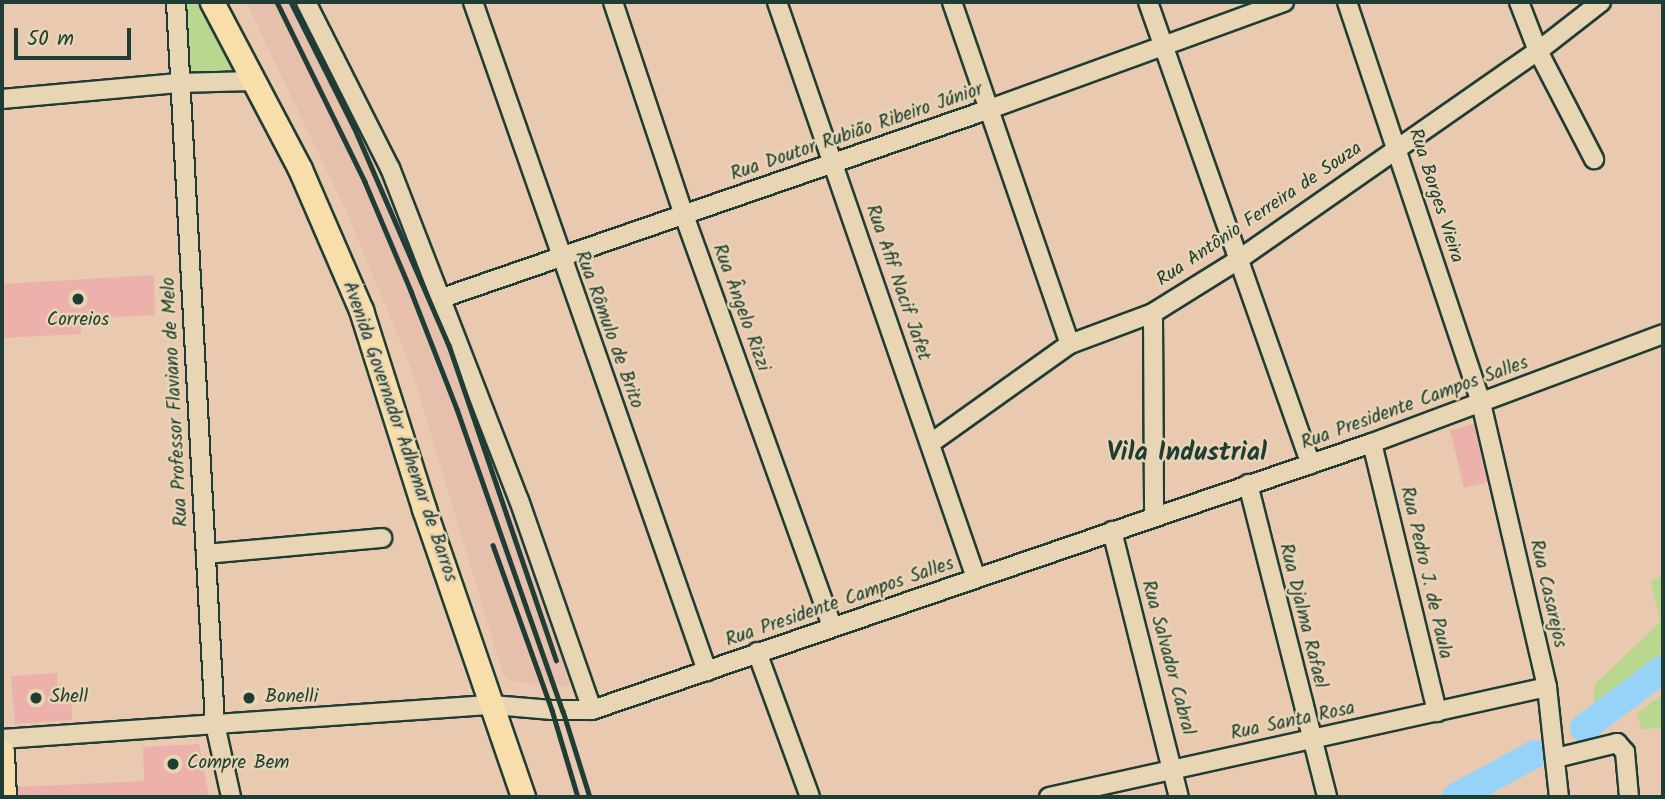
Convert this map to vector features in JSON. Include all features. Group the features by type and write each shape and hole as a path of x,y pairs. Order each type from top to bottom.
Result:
{"main road":[{"name":"Avenida Governador Adhemar de Barros","path":"212,2 300,169 361,310 424,509 523,797"},
{"path":"2,752 4,797"}],"street":[{"name":"Rua Professor Flaviano de Melo","path":"176,2 178,83 215,724 232,797"},
{"path":"306,2 390,168 519,500 592,710"},
{"name":"Rua Rômulo de Brito","path":"473,2 560,258 707,670"},
{"name":"Rua Ângelo Rizzi","path":"613,2 684,215 832,627"},
{"name":"Rua Afif Nacif Jafet","path":"777,2 976,578"},
{"path":"952,2 1070,345"},
{"path":"1148,2 1311,464"},
{"name":"Rua Doutor Rubião Ribeiro Júnior","path":"442,298 990,109 1284,2"},
{"name":"Rua Borges Vieira","path":"1347,2 1481,403"},
{"path":"1519,2 1538,51 1594,159"},
{"name":"Rua Antônio Ferreira de Souza","path":"931,443 1070,345 1153,313 1238,260 1538,51 1601,2"},
{"path":"2,99 178,83 254,81"},
{"path":"1153,313 1154,517"},
{"name":"Rua Presidente Campos Salles","path":"2,739 492,705 592,710 1373,443 1661,335"},
{"name":"Rua Casarejos","path":"1481,403 1547,687 1559,797"},
{"name":"Rua Pedro J. de Paula","path":"1373,443 1437,712"},
{"name":"Rua Djalma Rafael","path":"1248,484 1326,797"},
{"name":"Rua Salvador Cabral","path":"1112,531 1179,797"},
{"path":"206,554 382,538"},
{"path":"757,652 810,797"},
{"name":"Rua Santa Rosa","path":"1049,797 1547,687"},
{"path":"1556,758 1618,743 1625,752 1629,797"}],"shaded area":[{"path":"246,2 297,2 352,108 388,187 477,406 571,672 568,687 511,681 503,674 411,368 347,213"}],"green space":[{"path":"183,2 201,2 239,72 182,75"},
{"path":"1663,575 1663,652 1594,704 1594,685 1660,622 1651,582"},
{"path":"1663,694 1663,728 1641,729 1637,713"}],"building":[{"name":"Correios","path":"154,275 155,315 82,319 81,334 2,338 2,284"},
{"path":"1474,424 1488,482 1464,488 1450,430"},
{"name":"Shell","path":"57,673 59,699 72,697 72,720 15,724 11,676"},
{"name":"Compre Bem","path":"199,744 209,797 18,797 18,787 144,781 143,747"}],"waterway":[{"path":"1584,728 1663,669"},
{"path":"1456,797 1535,754"}],"railway":[{"path":"277,2 365,182 411,291 457,409 563,711 590,797"},
{"path":"291,2 354,127 449,345 556,660"},
{"path":"493,545 552,710 578,797"}],"place":[{"name":"Correios","path":"78,299"},
{"name":"Shell","path":"36,698"},
{"name":"Bonelli","path":"249,698"},
{"name":"Compre Bem","path":"173,764"}],"district":[{"name":"Vila Industrial","path":"1187,454"}]}
